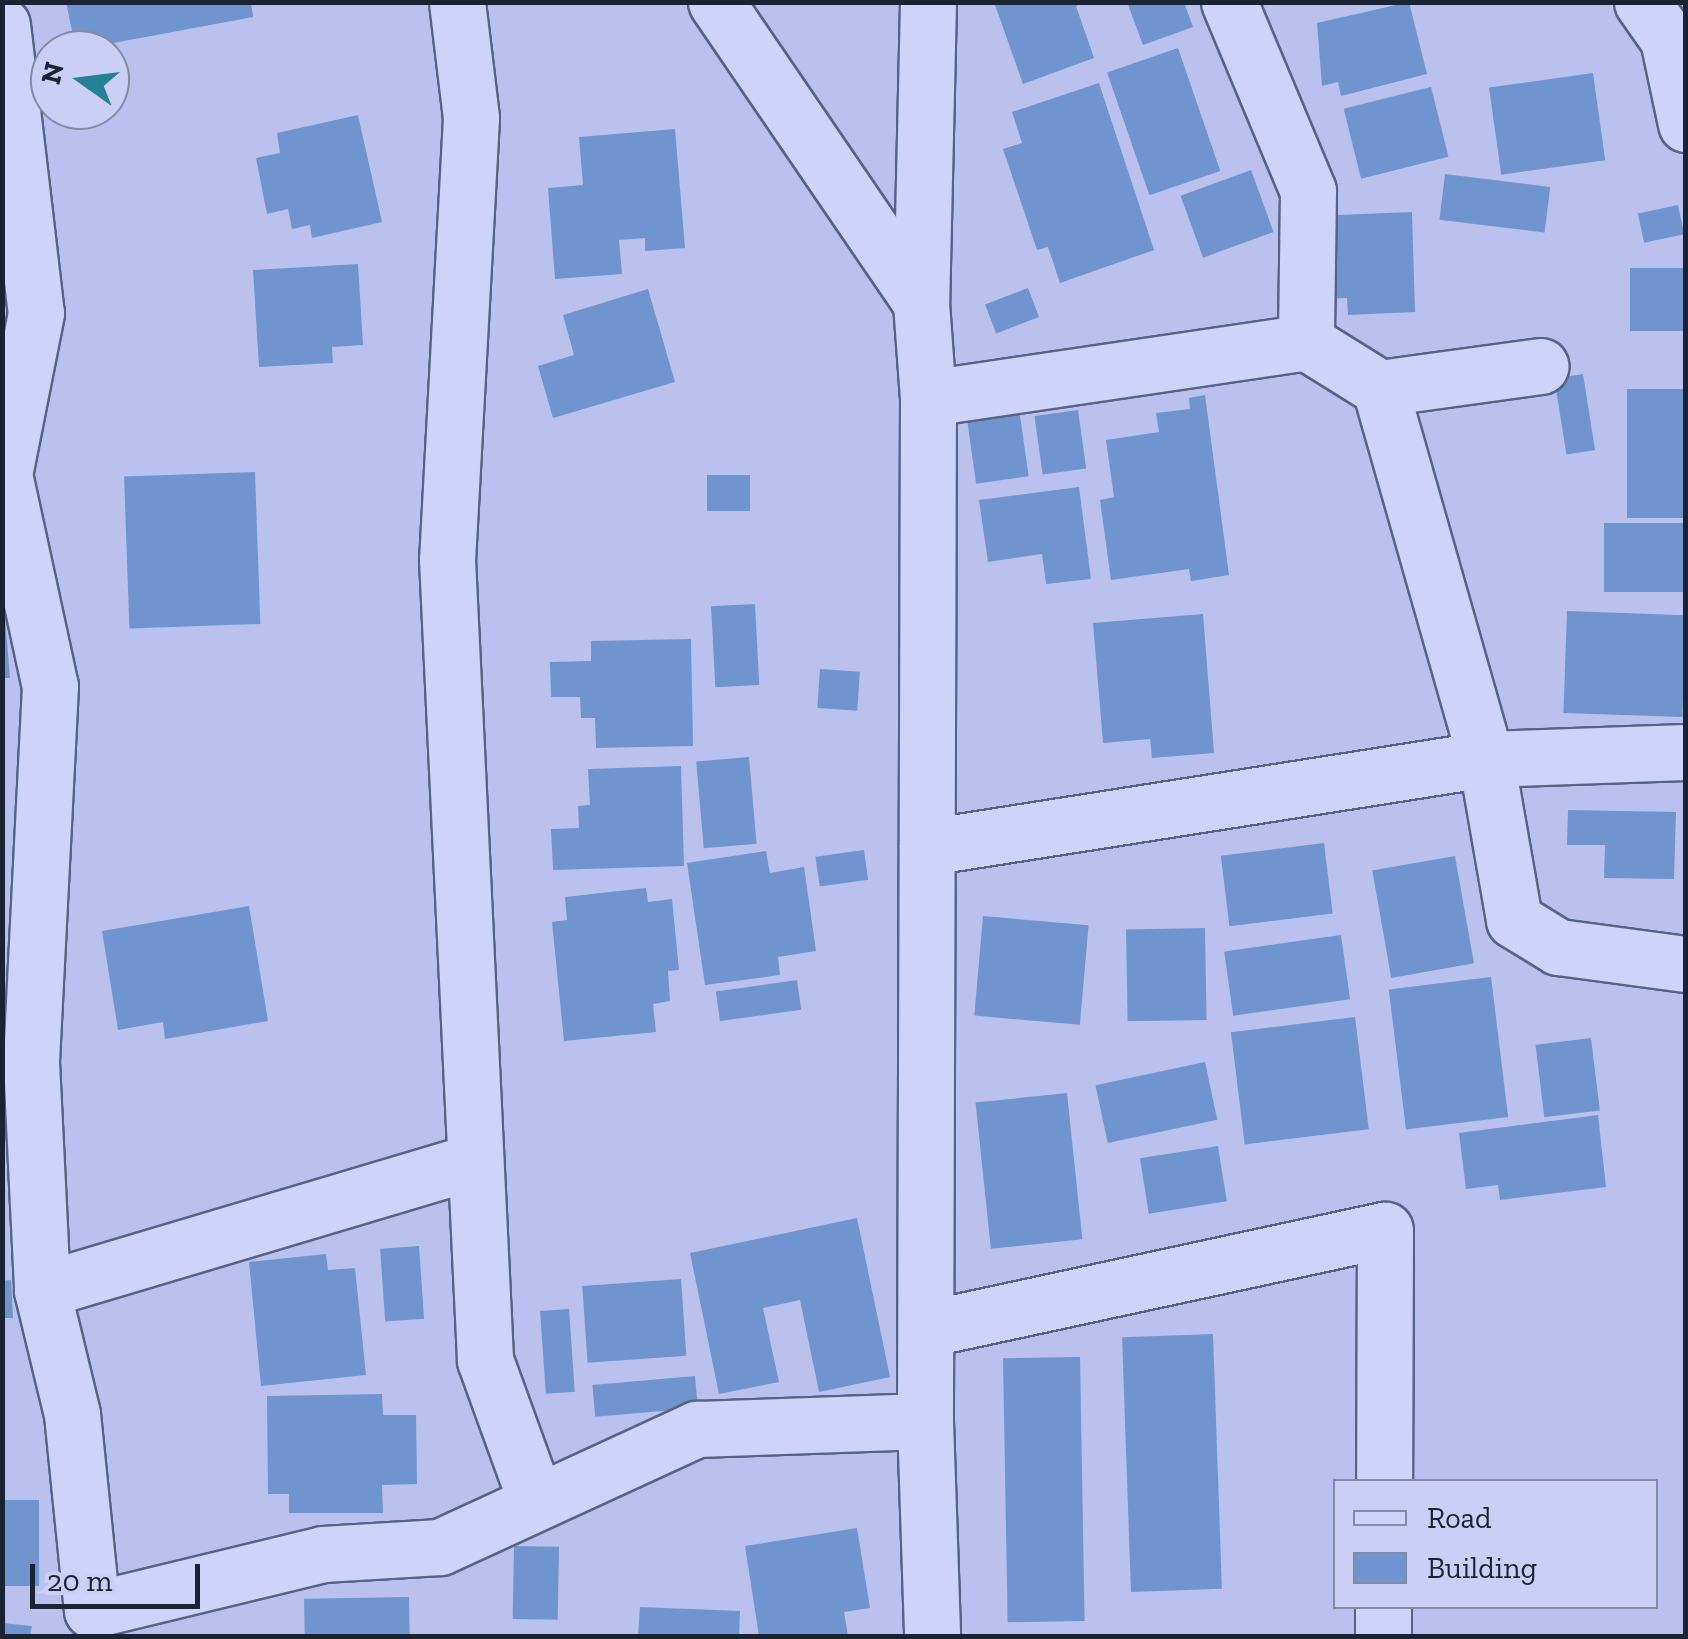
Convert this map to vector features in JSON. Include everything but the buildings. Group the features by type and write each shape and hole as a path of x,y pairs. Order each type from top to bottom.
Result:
{"street":[{"path":"457,2 471,118 447,559 486,1360 536,1501"},
{"path":"716,2 920,303"},
{"path":"928,2 920,303 928,398 930,1328 925,1421 932,1636"},
{"path":"1228,2 1308,191 1306,342"},
{"path":"1642,2 1668,39 1686,124"},
{"path":"2,25 36,313 4,465 50,686 32,1062 42,1290 72,1414 92,1610 324,1554 440,1547 696,1429 925,1421"},
{"path":"928,398 1306,342 1380,388 1541,366"},
{"path":"1380,388 1486,758 1514,920 1558,948 1686,964"},
{"path":"927,847 1486,758 1686,752"},
{"path":"42,1290 476,1160"},
{"path":"930,1328 1385,1230 1384,1479"},
{"path":"1383,1609 1383,1636"}]}
